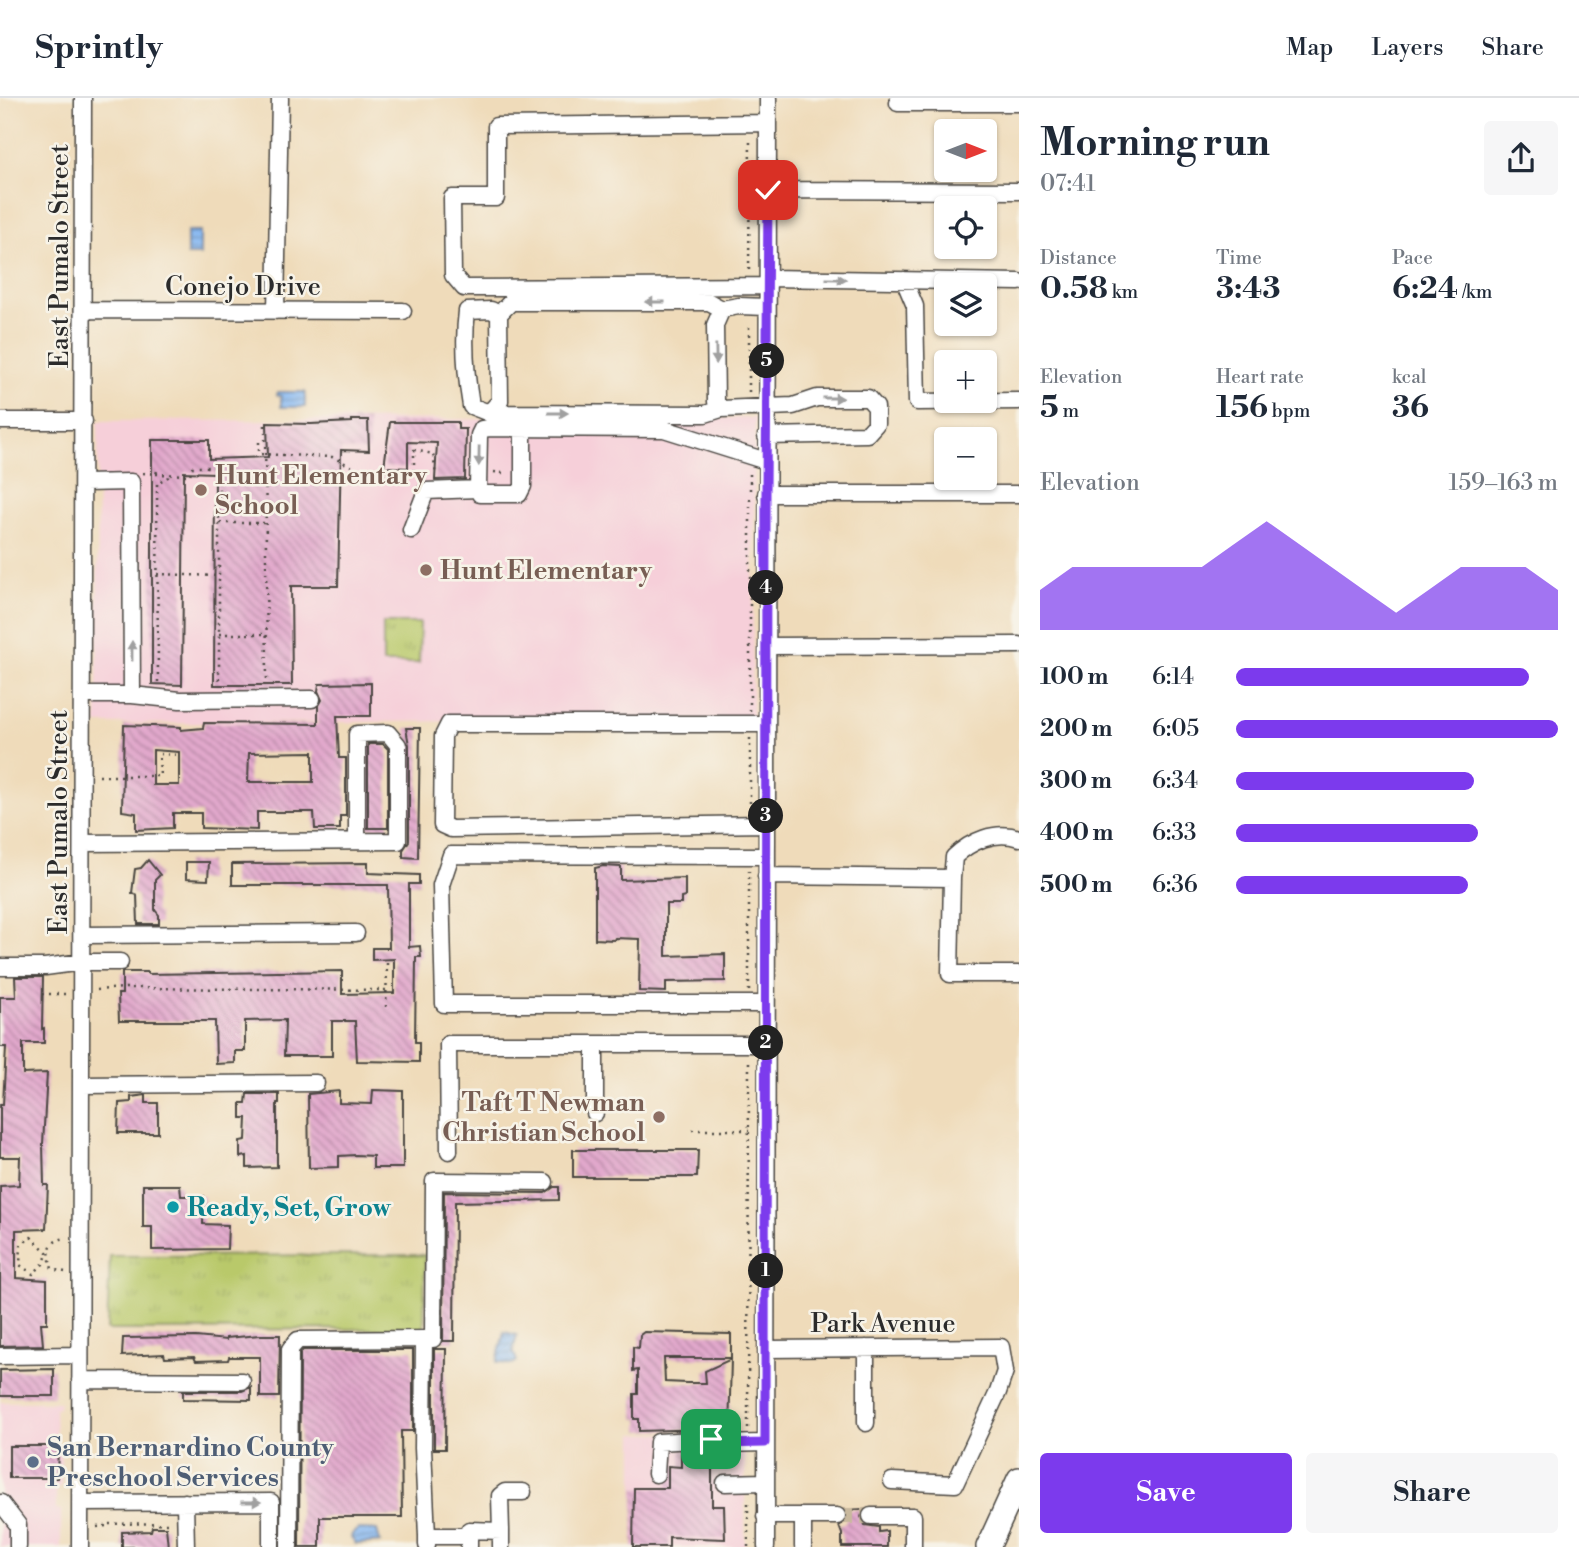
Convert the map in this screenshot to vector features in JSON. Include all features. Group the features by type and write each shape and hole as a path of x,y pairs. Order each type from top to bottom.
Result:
{"highway":[{"path":"988,1547 1019,1479"}],"street":[{"name":"East Pumalo Street","path":"80,1547 83,98"},
{"path":"276,311 280,98"},
{"path":"766,1547 768,98"},
{"path":"899,98 898,103 1019,103"},
{"path":"768,123 496,126 496,198 452,198 453,275 464,288 738,286 768,282 904,280 1019,282"},
{"path":"768,190 1019,191"},
{"path":"904,280 915,306 917,402 1019,401"},
{"path":"489,413 499,401 499,314 511,302 709,302 722,309 768,306"},
{"path":"721,409 716,402 715,325 722,309"},
{"name":"Conejo Drive","path":"83,310 403,311"},
{"path":"499,314 491,310 467,311 468,387 471,406 489,413 705,414 721,409 793,406 817,398 868,398 876,407 876,424 867,435 766,436"},
{"path":"0,421 84,421"},
{"path":"523,428 523,486 519,494 480,495 479,435 482,429 523,428 664,429 766,461"},
{"path":"84,482 131,482 132,695"},
{"path":"411,530 426,491 478,489"},
{"path":"766,495 1019,495"},
{"path":"767,646 1019,645"},
{"path":"83,695 132,695 180,700 312,699"},
{"path":"766,724 449,724 443,736 442,825 451,829 766,824"},
{"path":"82,843 398,841 398,745 388,733 357,734 357,841"},
{"path":"1019,838 1008,834 968,845 954,857 950,974 1019,974"},
{"path":"766,856 451,855 442,885 443,1004 766,1004"},
{"path":"766,876 952,878"},
{"path":"82,935 356,933"},
{"path":"0,967 120,962"},
{"path":"449,1151 447,1044 766,1044"},
{"path":"595,1044 595,1113"},
{"path":"81,1085 316,1083"},
{"path":"289,1547 290,1349 298,1340 433,1339 434,1181 545,1182"},
{"path":"424,1339 423,1448 427,1542 469,1541 469,1530 501,1539 500,1496 505,1492 523,1492"},
{"name":"Park Avenue","path":"766,1349 1001,1347 1005,1371 998,1392 955,1484 892,1481"},
{"path":"866,1348 866,1423"},
{"path":"0,1356 80,1355"},
{"path":"80,1380 242,1381"},
{"path":"656,1474 658,1442 711,1439 721,1444 765,1443"},
{"path":"725,1483 765,1482"},
{"path":"185,1502 186,1547"},
{"path":"80,1503 271,1502 271,1547"},
{"path":"1,1503 18,1525 18,1547"},
{"path":"765,1516 837,1516"},
{"path":"803,1516 803,1547"},
{"path":"871,1516 913,1516 913,1547"}],"path":[{"path":"265,425 268,699"},
{"path":"259,442 259,454 332,457 370,475 414,475 414,450 433,454"},
{"path":"156,474 190,475 192,467 219,467 219,685"},
{"path":"158,684 157,483 168,477 168,474"},
{"path":"219,523 266,523"},
{"path":"157,574 219,576"},
{"path":"219,634 266,634"},
{"path":"99,776 160,776 159,754 179,755"},
{"path":"387,963 386,1008 390,1009"},
{"path":"97,990 386,990"},
{"path":"42,994 66,994"},
{"path":"692,1130 749,1130"},
{"path":"65,1272 52,1269 48,1254 31,1237 21,1245 20,1265 33,1274 43,1264 48,1254 50,1245 56,1239 66,1238"},
{"path":"97,1527 106,1524 173,1523"}],"shaded area":[{"name":"Hunt Elementary","path":"755,418 752,719 97,724 98,421"},
{"path":"0,1402 60,1402 55,1409 56,1442 61,1446 61,1486 56,1489 56,1509 61,1510 61,1547 0,1547"},
{"path":"745,1433 745,1547 669,1547 634,1488 634,1434"}],"green space":[{"path":"383,623 420,623 419,663 383,663"},
{"path":"425,1255 424,1329 107,1330 110,1256"}],"water":[{"path":"187,231 200,231 200,255 187,255"},
{"path":"278,392 305,392 305,407 281,407 281,396 277,395"},
{"path":"504,1332 517,1335 513,1351 517,1361 511,1365 497,1362"},
{"path":"358,1529 377,1530 380,1542 356,1544 351,1538"}],"building":[{"path":"368,420 369,451 341,450 338,586 291,586 292,685 214,685 215,473 184,472 182,685 152,684 152,440 209,440 209,459 268,457 267,423 311,424"},
{"path":"390,422 458,422 458,429 466,429 465,479 435,480 437,443 408,442 408,468 384,467"},
{"path":"371,683 371,716 337,716 339,758 346,758 346,816 340,816 340,829 315,829 314,812 257,812 257,830 201,828 201,813 173,813 173,828 136,830 136,813 122,811 124,725 181,727 181,730 203,728 204,723 318,724 318,707 322,700 318,691 319,684","holes":["153,750 179,752 179,785 153,785","313,752 313,782 248,782 249,753"]},
{"path":"406,728 420,728 418,858 403,857 403,850 409,841 409,745"},
{"path":"368,744 383,744 388,749 388,828 368,828"},
{"path":"148,860 160,875 155,880 155,910 159,915 159,924 138,924 137,895 132,893 135,869 141,868"},
{"path":"186,862 209,862 208,880 186,879"},
{"path":"368,863 368,873 419,875 419,884 409,884 409,947 420,946 421,957 416,957 415,1042 419,1042 419,1062 357,1061 355,1021 332,1021 332,1056 284,1056 285,1020 245,1021 245,1051 235,1051 235,1063 216,1064 215,1021 119,1021 118,994 122,994 122,972 148,974 342,971 342,994 394,993 394,959 372,960 372,948 389,948 388,885 232,885 232,864"},
{"path":"621,867 621,880 685,878 685,897 681,898 681,904 666,904 666,956 725,954 725,981 666,982 666,992 639,991 640,939 595,939 595,868"},
{"path":"15,977 43,977 44,1043 23,1043 23,1074 47,1073 43,1144 44,1185 48,1185 46,1229 16,1230 16,1278 47,1280 47,1323 41,1323 43,1345 0,1346 0,1186 19,1185 20,1157 0,1157 0,1105 3,1105 6,1047 0,1047 0,997 16,997"},
{"path":"373,1090 403,1091 403,1168 373,1168 373,1156 356,1155 339,1156 339,1167 309,1168 308,1094 339,1091 339,1103 372,1104"},
{"path":"247,1094 279,1094 277,1167 247,1168 247,1156 240,1157 240,1141 246,1140 247,1118 241,1118 241,1103 246,1103"},
{"path":"146,1095 146,1103 158,1103 158,1133 118,1133 119,1103 131,1102 131,1097"},
{"path":"573,1150 698,1150 697,1177 573,1177"},
{"name":"Ready, Set, Grow","path":"143,1185 180,1185 181,1196 204,1196 203,1224 228,1225 227,1249 152,1250 152,1227 143,1227"},
{"path":"559,1187 559,1200 455,1202 454,1341 443,1341 444,1192 545,1193"},
{"path":"644,1332 731,1334 731,1358 664,1358 665,1382 687,1383 706,1383 705,1371 731,1359 729,1433 710,1429 639,1431 639,1419 634,1419 638,1370 633,1371 633,1347 639,1348 640,1335"},
{"path":"280,1335 279,1397 260,1397 260,1357 196,1361 194,1357 165,1358 164,1354 122,1356 123,1338 196,1337 226,1340"},
{"path":"434,1349 446,1349 445,1449 434,1449"},
{"path":"303,1350 413,1350 413,1431 401,1431 402,1517 320,1517 320,1547 299,1547 300,1353"},
{"path":"54,1369 54,1396 0,1396 0,1370"},
{"path":"251,1387 251,1400 183,1399 183,1391 242,1391"},
{"name":"San Bernardino County Preschool Services","path":"9,1446 58,1446 57,1478 9,1478"},
{"path":"681,1451 712,1451 712,1506 724,1506 725,1539 669,1537 669,1547 633,1547 634,1488 668,1488 668,1466 681,1467"},
{"path":"864,1509 861,1517 865,1525 879,1527 879,1532 887,1531 887,1547 842,1547 839,1526 846,1521 845,1510"},
{"path":"152,1527 166,1527 168,1547 122,1547 122,1532 151,1531"}],"tunnel":[{"path":"837,1516 871,1516"}],"place":[{"name":"Hunt Elementary School","path":"201,490"},
{"name":"Hunt Elementary","path":"426,570"},
{"name":"Taft T Newman Christian School","path":"659,1117"},
{"name":"Ready, Set, Grow","path":"173,1207"},
{"name":"San Bernardino County Preschool Services","path":"33,1462"}],"route":[{"path":"711,1439 721,1444 765,1443 768,190"}]}
